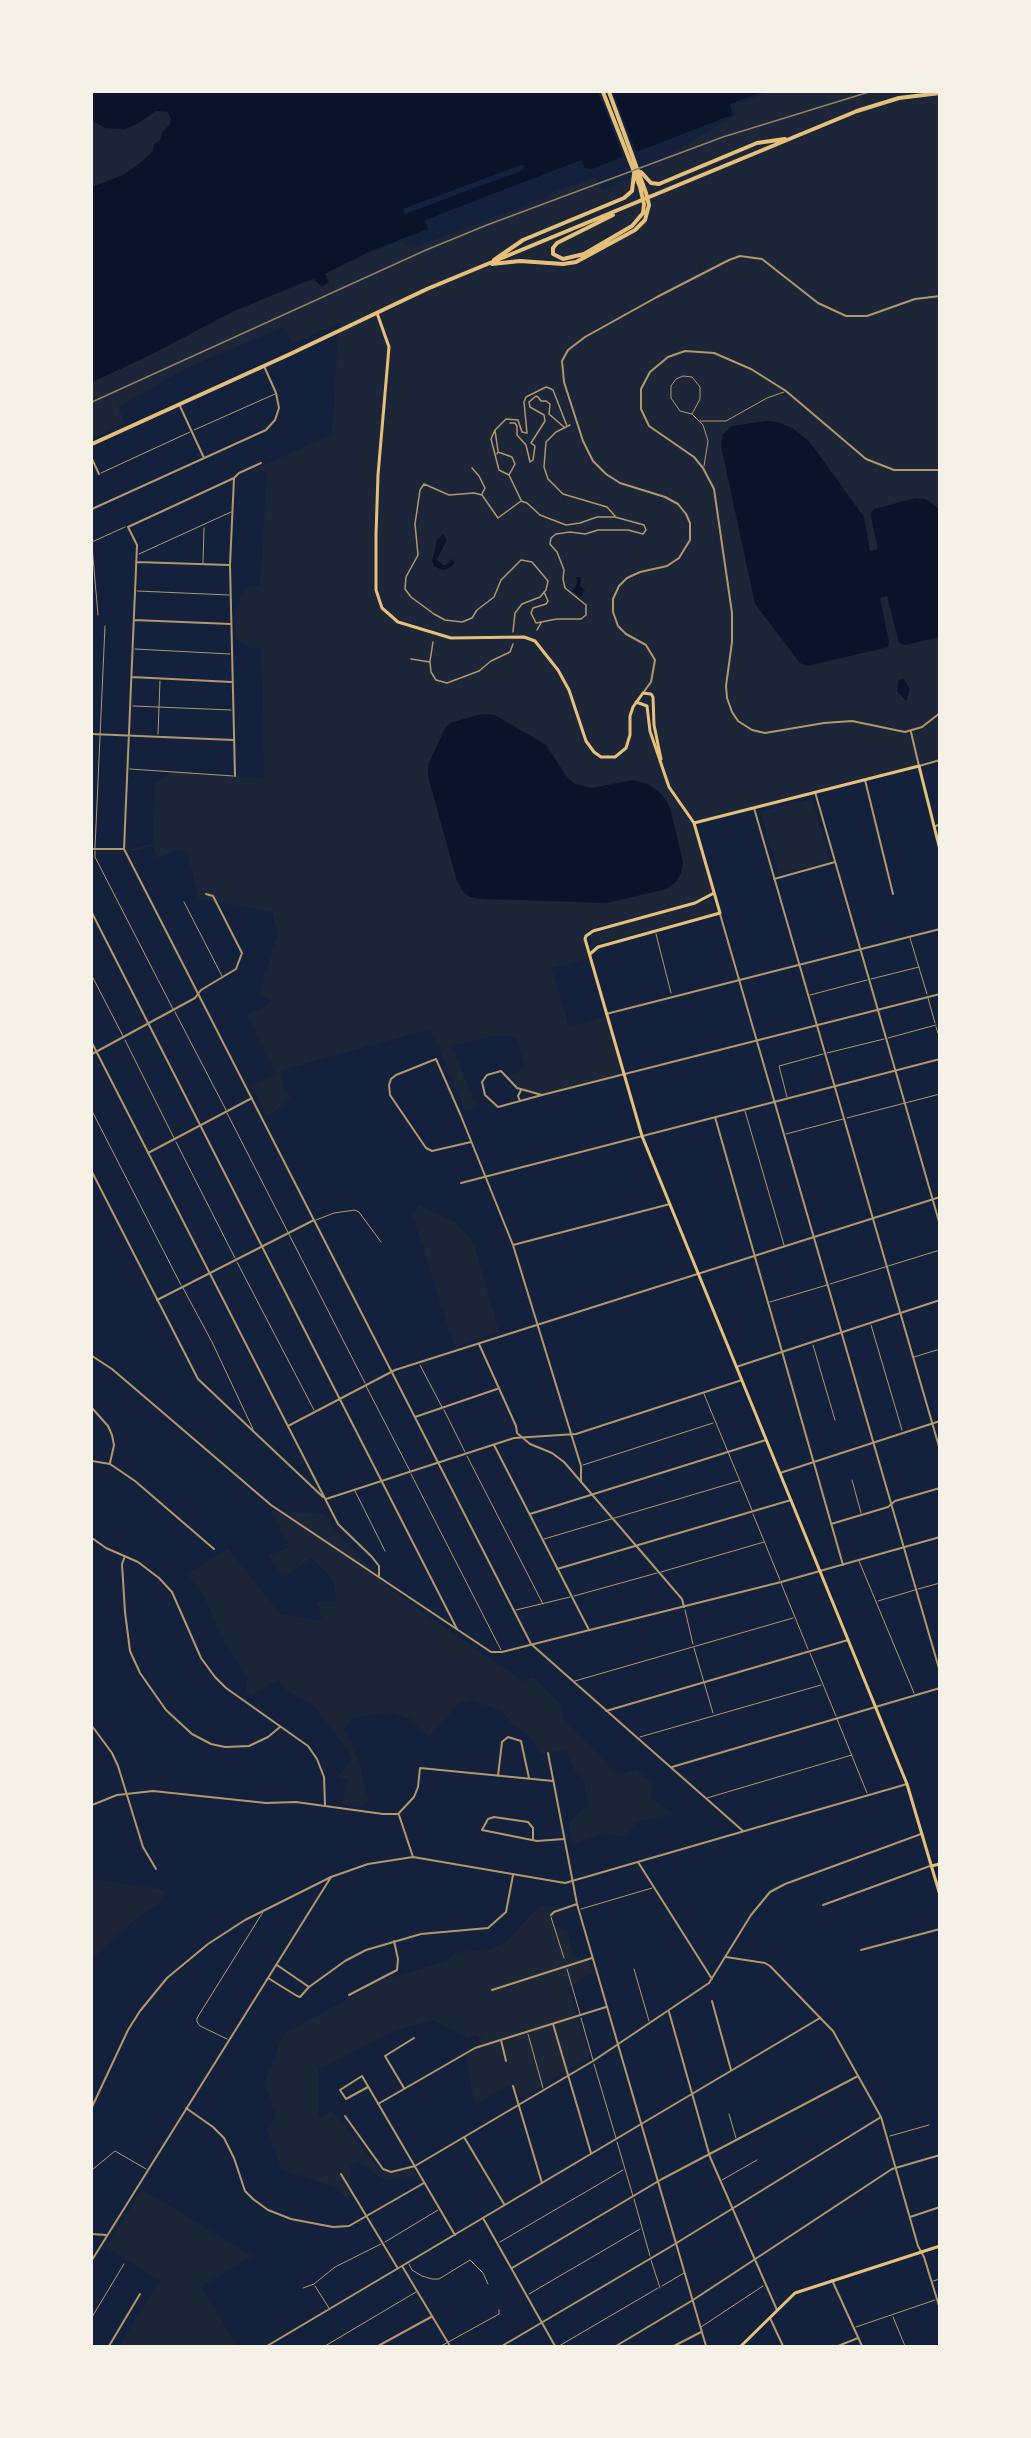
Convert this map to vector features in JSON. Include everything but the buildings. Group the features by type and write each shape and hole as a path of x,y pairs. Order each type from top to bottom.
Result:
{"highway":[{"path":"603,92 640,187 647,206 634,225 584,254 563,259 553,253 554,245 560,241 646,199"},
{"path":"487,264 520,261 567,263 581,260 637,228 647,216 640,171 609,92"},
{"path":"92,444 487,264 877,104 920,94 939,93"},
{"path":"640,171 651,183 663,182 757,143 792,138"},
{"path":"487,264 523,240 624,198 632,191 634,173"}],"main road":[{"path":"377,313 387,337 389,352 378,475 375,578 378,601 384,611 393,619 414,628 458,639 524,638 536,641 558,670 569,690 586,741 598,755 605,758 615,757 626,748 630,735 631,711 643,693 651,694 661,759"},
{"path":"590,956 591,951 598,947 720,913 693,823 671,790 650,731 646,706 636,702"},
{"path":"693,823 919,766 939,850"},
{"path":"714,893 695,903 593,931 585,939 642,1136 907,1784 939,1895"},
{"path":"931,1866 939,1864"},
{"path":"934,1878 939,1876"},
{"path":"741,2346 795,2293 939,2246"}],"street":[{"path":"643,693 654,674 653,655 646,645 626,634 618,626 613,612 613,599 619,586 627,578 640,572 667,566 684,554 690,540 690,523 686,513 678,504 665,497 620,483 593,461 583,441 564,382 562,362 568,350 585,337 636,309 712,268 740,256 762,260 810,297 846,316 867,316 915,299 939,296"},
{"path":"939,470 894,470 866,459 786,391 737,362 708,351 685,351 668,357 654,367 641,389 640,402 643,415 654,430 684,449 703,468 714,489 731,599 732,642 726,686 729,706 735,718 752,730 765,733 824,723 852,721 911,731 922,727 939,713"},
{"path":"92,509 269,427 278,412 276,393 264,366"},
{"path":"544,592 548,601 546,604 533,608 531,613 536,623 557,619 581,620 587,610 586,605 565,588 564,570 557,552 550,544 551,538 556,534 627,530 643,534 646,530 644,525 615,517 597,517 566,525 540,515 527,503 521,501 509,475 499,470 490,440 495,430 502,423 518,420 524,434 528,430 524,402 526,397 546,387 553,390 565,427"},
{"path":"511,421 517,426 517,435 526,445 530,462 533,460 534,446 531,443 545,421 544,415 530,407 529,402 536,396 541,401 550,404"},
{"path":"550,404 557,401"},
{"path":"179,404 204,458"},
{"path":"550,404 549,414 565,427"},
{"path":"502,423 507,425 511,421"},
{"path":"570,425 551,435 546,442 544,466 548,478 563,494 607,507 615,517"},
{"path":"495,430 498,452 496,455"},
{"path":"498,452 512,457 514,464 509,475"},
{"path":"92,459 99,474"},
{"path":"261,463 239,473 234,478 128,527 137,545 137,555 124,849 531,1644 743,1831"},
{"path":"472,468 485,489 482,495"},
{"path":"234,478 230,595 236,776"},
{"path":"513,632 515,613 522,604 540,597 548,581 532,562 521,560 501,580 494,597 477,610 472,618 462,622 445,620 434,614 411,597 405,589 406,577 418,555 416,524 420,490 424,484 449,495 474,493 482,495 498,518 521,501"},
{"path":"136,562 230,566"},
{"path":"134,620 231,624"},
{"path":"537,630 541,623"},
{"path":"433,642 431,672 436,680 447,682 479,671 491,661 510,652 513,644"},
{"path":"411,659 430,662"},
{"path":"132,677 232,682"},
{"path":"911,731 919,766 939,760"},
{"path":"92,734 234,740"},
{"path":"865,780 893,894"},
{"path":"815,792 939,1225"},
{"path":"754,808 939,1450"},
{"path":"934,827 939,824"},
{"path":"93,849 124,849"},
{"path":"774,879 835,862"},
{"path":"92,1054 174,1010 236,969 242,953 213,896 206,894"},
{"path":"92,913 458,1630"},
{"path":"720,913 939,1672"},
{"path":"606,1014 939,930"},
{"path":"542,1095 521,1090 513,1085 501,1071 494,1072 482,1080 485,1095 497,1106 521,1101 939,993"},
{"path":"92,1043 338,1524 372,1557 379,1566 379,1576"},
{"path":"471,1142 432,1151 426,1148 390,1095 389,1085 396,1075 436,1059 471,1142 513,1245 581,1466 581,1482"},
{"path":"461,1183 939,1059"},
{"path":"521,1090 518,1096 521,1101"},
{"path":"148,1153 252,1098"},
{"path":"715,1117 843,1565"},
{"path":"92,1172 198,1379 326,1499"},
{"path":"288,1426 392,1372 419,1362 939,1197"},
{"path":"513,1245 670,1204"},
{"path":"157,1300 314,1220"},
{"path":"736,1367 939,1300"},
{"path":"479,1344 516,1426 517,1433 530,1444 552,1453 564,1462 682,1599 684,1607"},
{"path":"92,1356 112,1369 270,1504 491,1652 502,1652 684,1607 939,1537"},
{"path":"326,1499 466,1453 522,1437 571,1434 742,1380"},
{"path":"415,1417 498,1389"},
{"path":"92,1408 108,1425 112,1435 114,1445 110,1464"},
{"path":"780,1473 939,1421"},
{"path":"530,1514 766,1440"},
{"path":"494,1445 589,1630"},
{"path":"92,1461 110,1464 135,1481 214,1549"},
{"path":"831,1524 888,1507 894,1501 939,1488"},
{"path":"558,1569 791,1500"},
{"path":"92,1538 147,1568 172,1592 201,1658 215,1677 226,1688 308,1746 317,1759 324,1777 325,1805"},
{"path":"125,1556 122,1564 124,1603 130,1651 140,1673 166,1710 192,1734 211,1744 225,1747 249,1746 268,1737 280,1727"},
{"path":"606,1711 704,1680 848,1640"},
{"path":"671,1767 939,1688"},
{"path":"92,1726 112,1753 143,1847 156,1869"},
{"path":"498,1776 502,1742 508,1737 518,1738 522,1743 529,1779"},
{"path":"548,1753 579,1910 706,2346"},
{"path":"92,1804 127,1793 153,1791 266,1803 296,1802 382,1814 398,1814 414,1797 420,1768 553,1781"},
{"path":"92,2107 128,2030 160,1986 208,1944 265,1909 331,1877 368,1864 413,1857 513,1875 572,1881 907,1784"},
{"path":"398,1814 413,1857"},
{"path":"533,1840 533,1828 528,1822 494,1817 488,1819 482,1830 533,1840 546,1842 564,1838"},
{"path":"345,2116 383,2169 391,2172 415,2166 593,2061 709,1983 759,1902 770,1892 785,1884 922,1834"},
{"path":"638,1862 712,1979"},
{"path":"823,1905 931,1866"},
{"path":"268,1978 300,1997 309,1987 345,1961 366,1950 421,1934 488,1928 506,1912 513,1875"},
{"path":"92,2260 331,1877"},
{"path":"551,1915 578,1904"},
{"path":"861,1950 939,1929"},
{"path":"348,1995 397,1970 399,1965 394,1941"},
{"path":"492,1990 593,1957"},
{"path":"725,1957 765,1963 770,1966 833,2031 881,2116 939,2309"},
{"path":"276,1965 309,1987"},
{"path":"712,2001 731,2070"},
{"path":"378,2103 460,2055 607,2007"},
{"path":"669,2011 710,2153 777,2310"},
{"path":"267,2346 820,2018"},
{"path":"553,2024 591,2154"},
{"path":"404,2088 385,2056 414,2038"},
{"path":"501,2040 506,2061"},
{"path":"368,2086 346,2099 340,2090 362,2076 368,2086 415,2166 424,2183 456,2235"},
{"path":"512,2268 658,2181 858,2076"},
{"path":"513,2086 542,2183"},
{"path":"186,2108 213,2127 224,2138 234,2158 245,2191 268,2210 291,2220 333,2227 349,2226 424,2183"},
{"path":"502,2346 651,2259 881,2116"},
{"path":"464,2138 505,2205"},
{"path":"616,2346 693,2300 896,2168 939,2155"},
{"path":"342,2174 397,2269"},
{"path":"910,2217 939,2207"},
{"path":"483,2218 557,2346"},
{"path":"92,2234 106,2235"},
{"path":"402,2266 450,2346"},
{"path":"832,2280 862,2346"},
{"path":"109,2346 140,2295"},
{"path":"378,2346 431,2317"},
{"path":"770,2318 783,2346"},
{"path":"674,2346 701,2332"},
{"path":"838,2346 858,2338"}],"lane":[{"path":"692,414 700,399 700,387 692,377 683,376 676,379 671,386 671,398 680,411 692,414 700,421 708,441 703,468"},
{"path":"700,421 726,421 767,398 786,391"},
{"path":"99,474 276,393"},
{"path":"137,555 233,511"},
{"path":"202,565 204,525"},
{"path":"92,542 128,527"},
{"path":"92,546 98,615"},
{"path":"135,591 230,595"},
{"path":"105,626 93,849 95,857 502,1652"},
{"path":"133,649 232,654"},
{"path":"158,736 160,679"},
{"path":"131,706 233,710"},
{"path":"128,768 236,776"},
{"path":"184,902 222,978"},
{"path":"655,931 671,993"},
{"path":"910,937 939,1039"},
{"path":"808,995 919,967"},
{"path":"92,976 315,1412"},
{"path":"787,1099 779,1066 936,1025"},
{"path":"784,1134 939,1094"},
{"path":"744,1110 784,1247"},
{"path":"92,1111 212,1342 254,1431"},
{"path":"314,1220 334,1213 355,1210 359,1212 381,1242"},
{"path":"768,1303 939,1250"},
{"path":"871,1323 902,1433"},
{"path":"812,1342 835,1420"},
{"path":"913,1358 939,1349"},
{"path":"419,1362 543,1604"},
{"path":"704,1393 868,1795"},
{"path":"581,1466 716,1423"},
{"path":"543,1540 740,1480"},
{"path":"852,1480 862,1515"},
{"path":"354,1490 385,1551"},
{"path":"514,1611 572,1597 765,1542"},
{"path":"859,1560 914,1695"},
{"path":"876,1601 939,1583"},
{"path":"684,1607 713,1715"},
{"path":"573,1681 795,1617"},
{"path":"638,1738 823,1684"},
{"path":"707,1798 852,1755"},
{"path":"579,1910 654,1887"},
{"path":"229,2040 200,2026 196,2022 197,2018 265,1909"},
{"path":"551,1915 564,1958"},
{"path":"567,1967 660,2288"},
{"path":"634,1969 649,2023"},
{"path":"527,2032 543,2090"},
{"path":"729,2114 736,2139"},
{"path":"888,2137 929,2125"},
{"path":"92,2170 115,2151 148,2170"},
{"path":"721,2181 757,2160"},
{"path":"498,2242 625,2169"},
{"path":"303,2288 314,2284 335,2267 383,2243 440,2209"},
{"path":"528,2295 642,2228"},
{"path":"409,2262 412,2270 432,2279 439,2278 470,2260 483,2273 488,2284"},
{"path":"92,2317 124,2264"},
{"path":"557,2346 684,2273"},
{"path":"931,2281 939,2279"},
{"path":"314,2284 329,2310"},
{"path":"700,2328 765,2284"},
{"path":"325,2346 417,2292"},
{"path":"854,2328 937,2300"},
{"path":"441,2346 499,2314 499,2310"},
{"path":"892,2315 905,2346"}],"shaded area":[{"path":"92,92 762,92 730,104 732,115 592,169 585,168 581,160 425,220 428,229 370,251 325,274 329,282 322,287 314,279 301,283 234,311 92,382 92,187 123,175 139,164 153,151 162,132 170,125 171,119 168,112 156,111 125,129 106,128 92,121","holes":["521,165 525,166 523,170 405,214 403,209"]},
{"path":"770,92 939,92 939,760 694,823 714,893 695,903 593,931 586,936 591,958 552,968 569,1027 607,1016 624,1075 542,1095 527,1092 513,1085 507,1078 525,1067 516,1038 499,1035 452,1046 477,1108 465,1111 431,1029 282,1070 283,1086 291,1099 267,1117 252,1086 276,1074 247,1015 272,1002 259,995 278,934 272,912 199,899 187,853 178,850 158,858 152,846 126,853 124,850 153,844 155,783 173,771 264,779 261,648 250,648 236,640 235,612 246,587 260,586 267,472 251,471 332,434 339,323 292,344 284,327 191,366 118,407 125,423 92,438 92,382 234,311 314,279 329,282 324,274 330,270 404,239 406,246 413,243 415,247 546,198 549,194 595,177 602,190 626,181 735,115 734,105"},
{"path":"156,110 168,111 171,119 150,155 123,175 92,187 92,121 106,128 125,129 137,124"},
{"path":"766,421 778,422 792,428 809,441 864,517 870,551 878,549 870,513 874,509 916,498 926,499 939,509 939,637 905,645 899,643 887,596 880,598 888,647 807,666 800,663 755,604 721,446 723,434 732,426"},
{"path":"443,534 447,540 437,559 443,565 452,559 455,563 448,569 442,570 434,566 432,561 437,540"},
{"path":"576,577 581,577 580,586 585,590 581,597 572,591 577,583"},
{"path":"903,678 910,689 906,701 897,691 898,681"},
{"path":"482,714 495,715 546,745 567,777 575,784 592,788 633,780 648,784 657,790 670,808 683,862 676,882 666,889 607,903 483,899 470,897 463,892 457,881 428,776 428,765 445,728 450,723"},
{"path":"812,799 830,861 779,875 761,812"},
{"path":"712,901 715,910 713,913 593,945 590,936 596,932"},
{"path":"419,1205 457,1223 474,1243 499,1331 455,1347 412,1215"},
{"path":"271,1511 326,1514 331,1526 387,1587 522,1681 533,1678 562,1705 564,1720 618,1775 636,1770 653,1783 651,1798 674,1815 635,1822 628,1836 601,1834 572,1844 569,1822 589,1805 583,1779 574,1772 567,1749 541,1754 528,1735 513,1725 502,1711 472,1700 455,1705 451,1714 429,1736 410,1719 393,1713 353,1717 345,1729 359,1762 369,1802 361,1807 342,1804 348,1779 337,1778 351,1759 348,1750 313,1705 286,1690 278,1679 253,1695 245,1692 247,1677 221,1636 203,1593 187,1574 228,1548 280,1614 322,1621 317,1602 337,1601 332,1578 311,1558 283,1578 269,1555 289,1547"},
{"path":"92,1879 165,1890 161,1902 111,1940 95,1958 92,1958"},
{"path":"539,1906 561,1907 551,1923 567,1931 574,1957 587,1956 593,1972 568,1988 590,2056 522,2098 508,2085 475,2105 466,2059 482,2039 475,2035 468,2038 433,2020 396,2030 318,2070 318,2119 332,2111 383,2173 413,2168 417,2176 385,2180 358,2162 351,2165 349,2199 332,2186 282,2170 267,2130 276,2116 265,2082 283,2034 383,1980 450,1960 453,1953 492,1949 508,1940"},
{"path":"142,2189 252,2256 201,2287 237,2346 119,2346 160,2281 106,2247"}],"pier":[{"path":"598,92 613,92 637,154 624,159"},
{"path":"521,165 525,166 523,169 405,214 403,209"}],"railway":[{"path":"92,402 426,250 487,225 723,137 869,92"}]}
